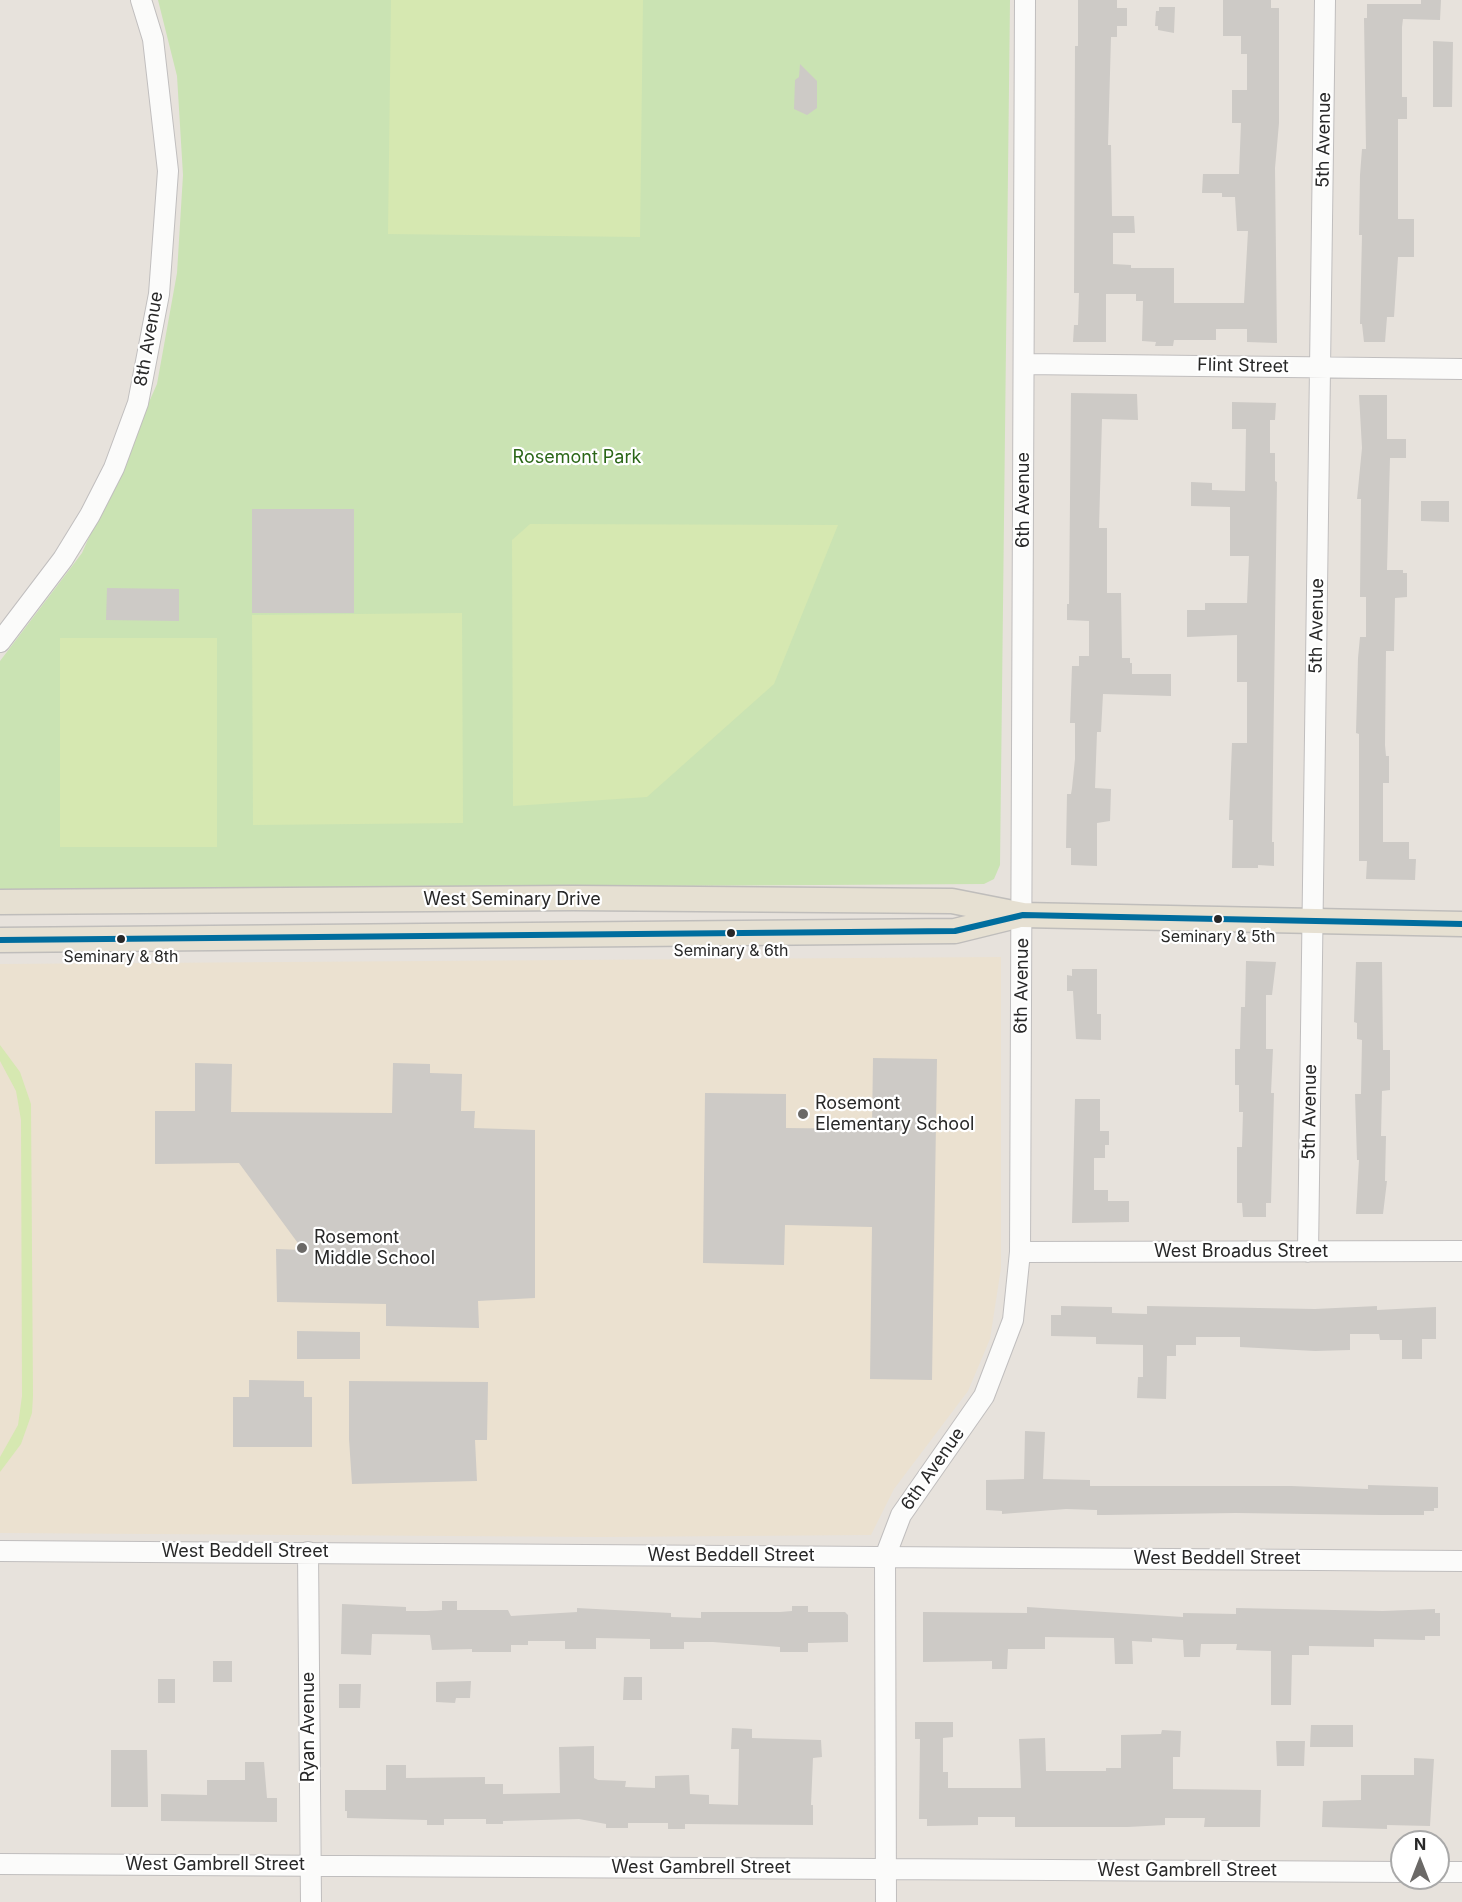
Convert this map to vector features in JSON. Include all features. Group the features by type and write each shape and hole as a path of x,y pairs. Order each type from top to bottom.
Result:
{"main road":[{"name":"West Seminary Drive","path":"0,902 573,898 952,901 1023,915 1462,924"},
{"path":"573,898 573,934"},
{"path":"118,939 120,901"},
{"name":"West Seminary Drive","path":"0,940 955,930 1023,915"}],"street":[{"name":"8th Avenue","path":"0,642 63,559 90,515 114,468 138,403 159,294 168,171 153,39 141,0"},
{"name":"6th Avenue","path":"886,1902 885,1557 901,1515 984,1396 1013,1320 1020,1252 1026,0"},
{"name":"5th Avenue","path":"1308,1251 1326,0"},
{"name":"Flint Street","path":"1024,364 1462,369"},
{"name":"West Broadus Street","path":"1020,1252 1462,1251"},
{"name":"West Beddell Street","path":"0,1551 1462,1561"},
{"name":"Ryan Avenue","path":"308,1552 310,1902"},
{"name":"West Gambrell Street","path":"0,1864 1390,1872"}],"shaded area":[{"name":"Rosemont Middle School","path":"1001,957 1001,1268 990,1339 968,1391 894,1489 871,1535 602,1537 0,1533 0,964"}],"green space":[{"name":"Rosemont Park","path":"158,0 1010,0 1000,865 994,879 984,884 0,890 0,661 82,553 157,384 177,273 183,175 177,76"},
{"path":"391,0 643,0 640,237 388,234"},
{"path":"530,524 838,525 774,684 647,797 513,806 512,540"},
{"path":"462,613 463,823 253,825 252,615"},
{"path":"60,638 217,638 217,847 60,847"},
{"path":"0,1045 20,1072 31,1104 33,1396 32,1413 21,1444 0,1472 0,1457 18,1425 22,1396 21,1120 16,1091 0,1061"}],"building":[{"path":"1078,0 1117,0 1117,8 1127,8 1127,26 1117,26 1117,37 1111,37 1108,145 1111,145 1112,216 1134,216 1135,233 1113,233 1113,264 1131,265 1131,268 1174,268 1174,303 1244,303 1248,231 1237,231 1235,197 1222,197 1222,193 1202,193 1203,174 1239,174 1241,123 1232,123 1232,90 1247,90 1247,54 1241,54 1241,36 1223,36 1223,0 1271,0 1271,8 1279,8 1279,123 1275,168 1277,343 1247,342 1247,329 1216,329 1216,340 1174,340 1173,346 1155,346 1156,342 1142,341 1143,301 1136,301 1136,294 1106,294 1106,342 1073,342 1074,325 1078,325 1079,293 1074,293 1075,46 1078,46"},
{"path":"1421,0 1441,0 1440,20 1403,19 1402,27 1402,97 1407,97 1407,119 1398,119 1398,219 1414,219 1414,257 1398,257 1394,317 1387,317 1385,342 1364,342 1362,324 1360,324 1362,235 1359,235 1362,149 1366,149 1364,18 1367,18 1367,4 1421,4"},
{"path":"1159,7 1175,7 1174,33 1158,30 1158,26 1155,26 1156,11 1159,11"},
{"path":"1433,41 1453,42 1452,107 1433,107"},
{"path":"800,64 817,81 817,108 807,115 794,109 795,80 799,77"},
{"path":"1071,393 1137,394 1138,420 1102,419 1099,528 1107,528 1107,593 1121,593 1122,658 1130,658 1132,674 1171,674 1171,696 1103,694 1101,732 1097,732 1095,788 1111,789 1110,821 1097,823 1097,866 1071,865 1071,848 1066,848 1067,794 1071,794 1075,759 1075,723 1070,723 1072,666 1079,666 1079,656 1089,656 1089,621 1067,620"},
{"path":"1359,395 1387,395 1387,439 1406,439 1406,458 1390,458 1387,570 1403,570 1403,573 1407,573 1407,597 1395,598 1394,651 1386,651 1385,745 1386,756 1389,756 1389,783 1383,783 1383,842 1409,842 1409,859 1416,859 1415,880 1366,879 1367,861 1359,861 1359,734 1356,733 1358,658 1360,637 1366,637 1366,597 1360,597 1361,499 1357,499 1362,448"},
{"path":"1232,402 1276,403 1275,420 1270,420 1270,453 1275,453 1275,481 1277,482 1272,842 1274,842 1274,866 1258,865 1258,868 1232,868 1233,820 1229,820 1232,743 1247,743 1247,682 1237,682 1237,635 1187,637 1187,610 1205,610 1205,603 1247,603 1249,556 1230,556 1230,507 1191,506 1191,482 1212,483 1212,490 1245,491 1246,429 1232,429"},
{"path":"1421,501 1449,501 1449,522 1421,521"},
{"path":"252,509 354,509 354,613 252,613"},
{"path":"107,588 179,589 179,621 106,620"},
{"path":"1246,961 1276,962 1272,995 1266,995 1266,1049 1273,1049 1271,1093 1274,1093 1271,1203 1266,1203 1266,1217 1243,1217 1242,1203 1237,1203 1237,1147 1242,1147 1243,1112 1239,1112 1239,1085 1235,1085 1235,1049 1240,1049 1241,1007 1245,1007"},
{"path":"1356,962 1382,962 1383,1050 1390,1050 1390,1090 1382,1091 1381,1136 1386,1136 1385,1181 1387,1181 1383,1214 1356,1214 1359,1160 1357,1160 1355,1094 1361,1094 1362,1040 1357,1039 1357,1023 1354,1022"},
{"path":"1072,969 1097,969 1097,1014 1101,1014 1101,1040 1076,1039 1073,991 1067,991 1067,975 1072,976"},
{"path":"873,1058 937,1059 932,1380 870,1379 872,1227 785,1225 784,1265 703,1263 705,1093 786,1094 786,1128 872,1129"},
{"path":"195,1063 232,1064 231,1112 392,1113 393,1063 430,1064 430,1073 462,1074 461,1111 475,1111 474,1128 535,1130 535,1298 478,1301 479,1328 386,1326 386,1304 277,1302 276,1249 303,1250 239,1163 155,1164 155,1111 195,1111"},
{"path":"1075,1099 1100,1099 1100,1131 1109,1131 1109,1145 1105,1145 1105,1158 1094,1158 1094,1190 1108,1190 1108,1201 1129,1201 1129,1222 1072,1223"},
{"path":"1061,1306 1112,1307 1112,1313 1147,1314 1147,1306 1315,1309 1377,1306 1377,1310 1436,1307 1436,1339 1422,1339 1422,1359 1402,1359 1402,1340 1380,1340 1379,1334 1350,1334 1350,1350 1315,1351 1240,1347 1240,1337 1196,1337 1196,1345 1176,1345 1176,1356 1167,1356 1166,1399 1137,1398 1138,1377 1143,1377 1143,1345 1096,1344 1096,1337 1051,1336 1051,1315 1061,1315"},
{"path":"297,1331 360,1332 360,1359 297,1359"},
{"path":"249,1380 304,1381 304,1397 312,1397 312,1447 233,1447 233,1397 249,1397"},
{"path":"349,1381 488,1382 487,1440 475,1440 477,1481 352,1484"},
{"path":"1025,1431 1045,1432 1043,1479 1090,1480 1090,1486 1291,1486 1368,1489 1368,1485 1438,1487 1438,1508 1434,1508 1434,1511 1424,1511 1424,1515 1236,1513 1097,1515 1097,1510 1066,1509 1002,1514 1002,1511 986,1510 986,1480 1024,1479"},
{"path":"442,1601 457,1601 457,1610 508,1610 511,1616 577,1612 577,1608 671,1613 671,1617 701,1618 701,1612 780,1612 792,1611 792,1606 808,1606 808,1612 845,1612 848,1615 848,1642 808,1643 808,1652 780,1652 780,1647 713,1642 684,1642 684,1649 650,1649 650,1639 596,1638 596,1649 565,1649 565,1641 528,1641 528,1645 511,1645 511,1652 472,1652 472,1649 432,1650 430,1635 372,1634 371,1655 341,1654 342,1604 406,1607 406,1611 427,1611 442,1610"},
{"path":"1027,1607 1183,1617 1183,1613 1236,1614 1236,1608 1383,1611 1435,1609 1435,1613 1440,1613 1440,1636 1425,1636 1425,1640 1374,1639 1374,1647 1309,1646 1309,1655 1292,1655 1291,1705 1271,1705 1271,1651 1236,1650 1237,1644 1201,1644 1200,1657 1184,1657 1183,1640 1152,1638 1152,1642 1132,1641 1133,1664 1115,1664 1114,1638 1045,1637 1045,1649 1008,1649 1007,1669 992,1669 992,1661 923,1662 923,1612 1027,1613"},
{"path":"213,1661 232,1661 232,1682 213,1682"},
{"path":"624,1677 642,1677 642,1700 623,1700"},
{"path":"158,1679 175,1679 175,1703 158,1703"},
{"path":"471,1681 470,1698 456,1698 455,1703 436,1702 436,1682"},
{"path":"339,1684 361,1684 360,1708 339,1708"},
{"path":"915,1722 953,1722 953,1737 943,1738 943,1772 948,1772 948,1788 1021,1788 1019,1739 1045,1738 1046,1771 1106,1771 1106,1768 1121,1768 1121,1735 1161,1734 1162,1730 1181,1731 1180,1757 1173,1757 1173,1789 1261,1790 1260,1827 1204,1827 1205,1818 1165,1818 1165,1825 1015,1827 1015,1817 978,1817 978,1825 927,1826 927,1819 919,1819 920,1739 915,1739"},
{"path":"1311,1725 1353,1725 1353,1747 1310,1747"},
{"path":"732,1728 752,1729 752,1738 821,1740 822,1757 813,1758 811,1805 813,1805 813,1825 685,1824 685,1829 668,1829 668,1823 628,1823 628,1828 606,1828 606,1824 579,1819 503,1821 503,1824 486,1824 486,1819 444,1819 444,1825 427,1825 427,1820 347,1818 347,1811 345,1811 345,1790 386,1790 386,1765 406,1765 406,1778 485,1777 485,1784 503,1784 503,1794 560,1793 559,1747 594,1746 594,1778 598,1780 626,1781 625,1787 655,1788 655,1776 689,1775 690,1794 709,1795 709,1804 738,1805 739,1749 731,1749"},
{"path":"1276,1741 1305,1741 1304,1766 1277,1766"},
{"path":"111,1750 147,1750 148,1807 111,1807"},
{"path":"1414,1758 1434,1759 1430,1826 1387,1825 1387,1829 1322,1827 1323,1801 1361,1800 1361,1775 1414,1775"},
{"path":"245,1762 264,1762 267,1798 277,1798 277,1822 161,1821 161,1794 207,1795 207,1780 245,1780"}],"transit line":[{"path":"0,940 955,931 1023,915 1462,924"}],"place":[{"name":"Seminary & 5th","path":"1218,919"},
{"name":"Seminary & 6th","path":"731,933"},
{"name":"Seminary & 8th","path":"121,939"},
{"name":"Rosemont Elementary School","path":"803,1114"},
{"name":"Rosemont Middle School","path":"302,1248"}]}
